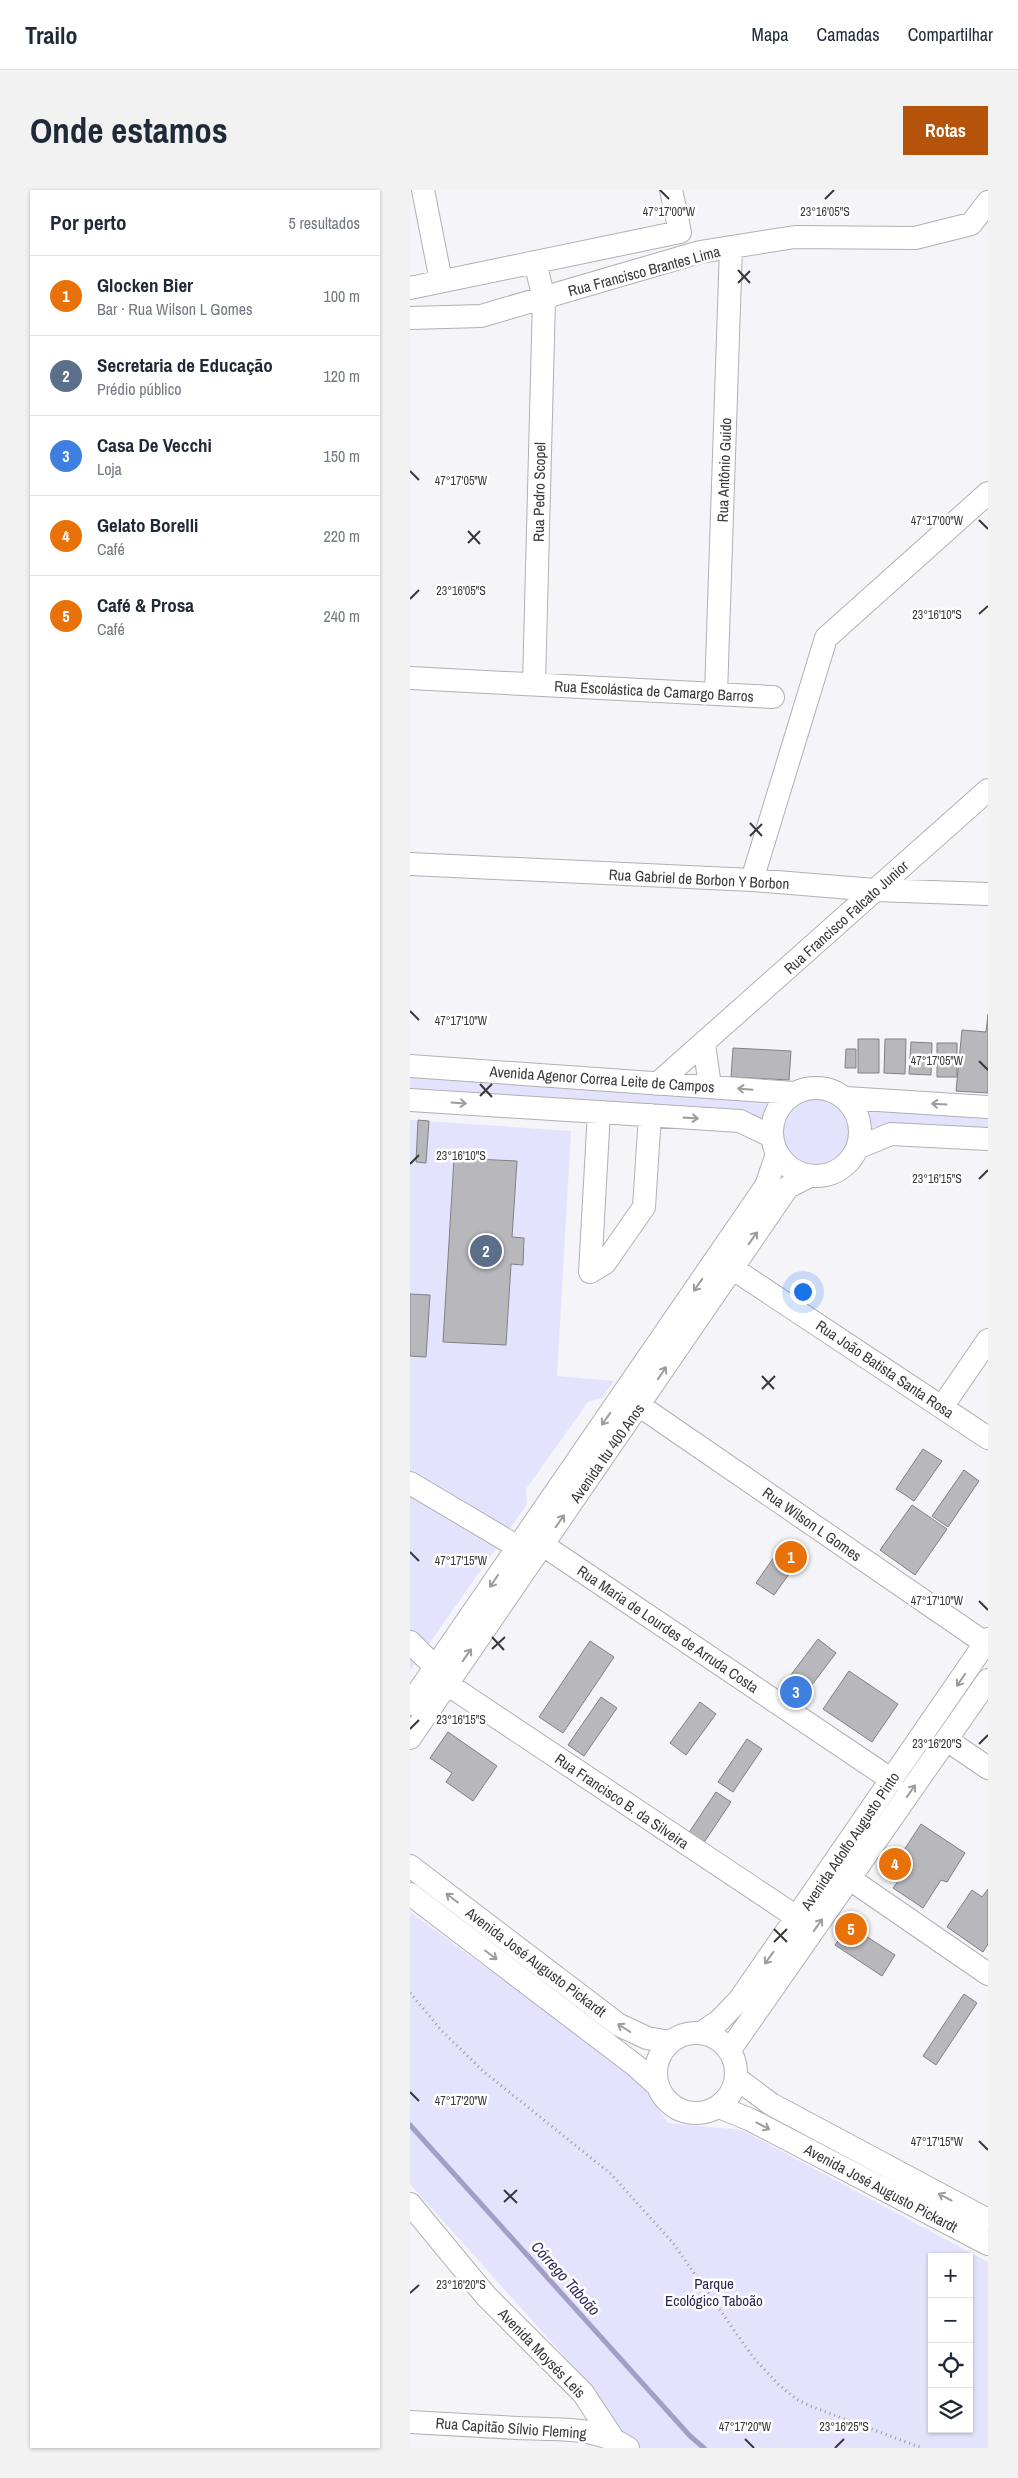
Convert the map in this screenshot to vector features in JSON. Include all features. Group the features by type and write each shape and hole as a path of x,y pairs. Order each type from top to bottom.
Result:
{"street":[{"path":"423,190 441,282"},
{"path":"410,288 680,232 671,190"},
{"name":"Rua Francisco Brantes Lima","path":"410,318 481,316 700,252 731,247 795,237 914,238 971,224 988,202"},
{"name":"Rua Antônio Guido","path":"716,694 731,247"},
{"name":"Rua Pedro Scopel","path":"534,684 544,299 535,262"},
{"path":"752,880 826,638 988,493"},
{"name":"Rua Escolástica de Camargo Barros","path":"410,678 773,697"},
{"name":"Rua Francisco Falcato Junior","path":"657,1084 988,790"},
{"name":"Rua Gabriel de Borbon Y Borbon","path":"410,864 752,880 875,890 988,894"},
{"path":"704,1044 710,1086"},
{"name":"Avenida Agenor Correa Leite de Campos","path":"410,1066 794,1093"},
{"path":"774,1145 771,1126 779,1107 794,1093 812,1087 822,1088 846,1098 988,1107"},
{"path":"410,1100 740,1121 774,1145 791,1169 810,1176 828,1174 844,1167 857,1148 860,1135 859,1122 855,1110 846,1098"},
{"path":"598,1112 590,1272 605,1263 644,1207 650,1115"},
{"path":"857,1148 891,1134 988,1139"},
{"name":"Avenida Itu 400 Anos","path":"410,1738 441,1676 518,1546 766,1186 774,1145"},
{"name":"Avenida Itu 400 Anos","path":"410,1704 441,1676 543,1545 640,1406 788,1187 810,1176"},
{"name":"Rua João Batista Santa Rosa","path":"732,1268 988,1438"},
{"path":"942,1407 988,1340"},
{"name":"Rua Wilson L Gomes","path":"640,1406 987,1641"},
{"path":"410,1483 518,1546"},
{"name":"Rua Maria de Lourdes de Arruda Costa","path":"543,1545 892,1780"},
{"name":"Avenida Adolfo Augusto Pinto","path":"701,2033 719,2021 740,1999 798,1918 987,1641"},
{"name":"Rua Francisco B. da Silveira","path":"410,1642 441,1676 798,1918"},
{"name":"Avenida Adolfo Augusto Pinto","path":"730,2051 988,1680"},
{"path":"946,1740 988,1768"},
{"name":"Avenida José Augusto Pickardt","path":"410,1866 619,2025 632,2033 670,2042"},
{"path":"850,1879 988,1974"},
{"name":"Avenida José Augusto Pickardt","path":"410,1894 636,2066 657,2085"},
{"path":"701,2033 717,2039 730,2051 734,2059 736,2078 730,2094 719,2107 701,2113 682,2112 671,2106 662,2096 657,2085 656,2066 658,2057 670,2042 684,2034 701,2033"},
{"name":"Avenida José Augusto Pickardt","path":"736,2078 771,2104 988,2220"},
{"name":"Avenida José Augusto Pickardt","path":"719,2107 751,2120 988,2244"},
{"name":"Avenida Moysés Leis","path":"410,2204 486,2296 583,2393 620,2443"},
{"name":"Rua Capitão Sílvio Fleming","path":"410,2422 544,2430 570,2429 620,2443"}],"path":[{"path":"410,1993 442,2031 477,2066 611,2174 662,2229 753,2356 778,2384 810,2406 922,2448"}],"green space":[{"path":"410,1076 774,1100 763,1119 753,1115 410,1092"},
{"path":"817,1096 837,1102 847,1112 853,1132 847,1152 837,1162 817,1168 797,1162 787,1152 781,1132 787,1112 797,1102"},
{"path":"864,1108 988,1115 988,1128 897,1124 870,1128"},
{"path":"410,1120 571,1131 557,1376 614,1381 602,1398 588,1402 526,1489 527,1504 410,1671"},
{"name":"Parque Ecológico Taboão","path":"410,1912 638,2079 668,2123 742,2130 971,2253 928,2253 928,2433 973,2433 973,2254 988,2262 988,2448 607,2448 582,2376 410,2184"}],"building":[{"path":"988,1014 988,1093 956,1091 962,1030 986,1032"},
{"path":"858,1039 879,1039 879,1073 858,1073"},
{"path":"885,1039 906,1039 905,1074 884,1073"},
{"path":"911,1042 932,1043 931,1075 909,1074"},
{"path":"937,1043 957,1043 957,1077 937,1077"},
{"path":"733,1048 791,1051 789,1080 731,1077"},
{"path":"846,1049 856,1049 856,1068 845,1068"},
{"path":"418,1120 429,1121 426,1163 416,1162"},
{"path":"454,1158 517,1161 512,1237 524,1238 523,1265 511,1264 506,1345 443,1342"},
{"path":"410,1294 430,1295 426,1357 410,1356"},
{"path":"923,1449 942,1461 914,1501 896,1489"},
{"path":"964,1470 979,1481 948,1527 932,1516"},
{"path":"912,1505 947,1529 915,1575 880,1550"},
{"path":"781,1547 799,1560 774,1595 756,1583"},
{"path":"818,1639 836,1653 799,1702 781,1688"},
{"path":"590,1641 614,1657 563,1733 539,1717"},
{"path":"849,1671 898,1704 872,1742 823,1709"},
{"path":"601,1697 617,1708 584,1756 568,1745"},
{"path":"700,1702 716,1714 686,1755 670,1743"},
{"path":"448,1732 497,1766 473,1801 446,1782 452,1773 430,1758"},
{"path":"747,1739 762,1749 733,1792 718,1782"},
{"path":"716,1792 731,1802 703,1844 688,1834"},
{"path":"921,1824 965,1853 947,1882 941,1880 923,1908 893,1888 899,1880 889,1873"},
{"path":"988,1889 988,1944 983,1952 947,1927 972,1890 982,1897"},
{"path":"855,1929 895,1955 882,1976 835,1945 843,1934 849,1938"},
{"path":"964,1994 977,2003 936,2065 923,2056"}],"waterway":[{"name":"Córrego Taboão","path":"410,2125 690,2436 704,2448"}],"place":[{"name":"Secretaria de Educação","path":"486,1251"},
{"name":"Glocken Bier","path":"791,1557"},
{"name":"Casa De Vecchi","path":"796,1692"},
{"name":"Gelato Borelli","path":"895,1864"},
{"name":"Café & Prosa","path":"851,1929"}]}
